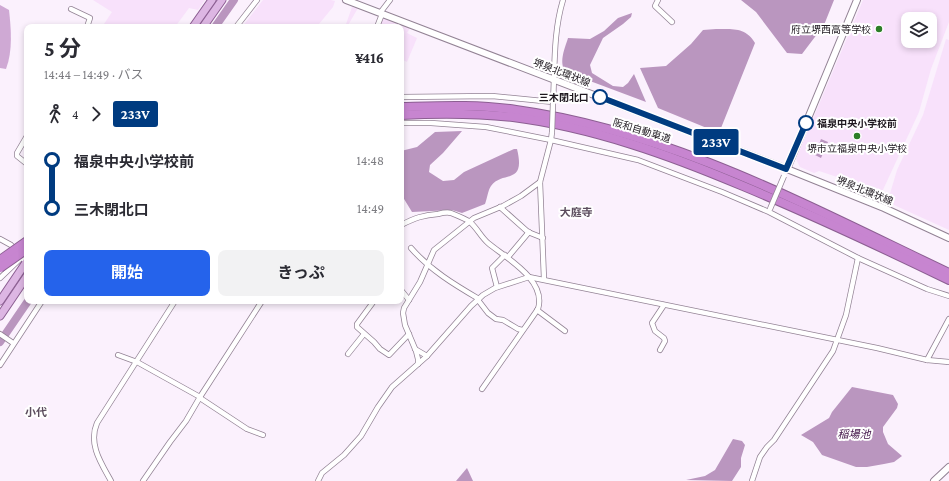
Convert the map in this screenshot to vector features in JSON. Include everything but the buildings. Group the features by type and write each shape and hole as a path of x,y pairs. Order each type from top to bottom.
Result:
{"highway":[{"name":"阪和自動車道","path":"404,107 480,107 514,109 560,117 650,142 722,167 773,189 949,273"},
{"name":"阪和自動車道","path":"404,114 479,114 514,118 556,125 647,148 770,196 949,280"},
{"path":"0,260 24,243"},
{"path":"0,268 24,251"}],"main road":[{"path":"195,24 212,0"},
{"path":"205,24 222,0"},
{"name":"堺泉北環状線","path":"346,0 786,169 884,208 949,238"},
{"path":"786,169 857,0"},
{"path":"0,301 24,262"},
{"path":"0,316 24,280"},
{"path":"935,481 949,467"}],"street":[{"path":"238,24 257,0"},
{"path":"378,24 381,13 390,0"},
{"path":"544,279 540,182 551,140 555,40 563,0"},
{"path":"658,0 655,6 672,22"},
{"path":"71,9 90,18 88,24"},
{"path":"404,98 469,95 553,102"},
{"path":"404,123 430,123 486,127 638,160 769,210 858,258 927,289 949,296"},
{"path":"24,141 17,153 24,161"},
{"path":"769,210 786,169"},
{"path":"418,364 415,349 404,325 403,313 404,308 420,282 434,250 474,218 521,196 540,182"},
{"path":"500,207 529,232 543,238"},
{"path":"404,224 424,215 450,213 469,222 484,239 530,277 538,293 540,302 537,310 482,389"},
{"path":"497,287 492,268 529,232"},
{"path":"0,239 11,245 24,259"},
{"path":"411,248 428,264 455,285 478,299 488,313 496,319 503,320 522,330"},
{"path":"752,481 763,451 774,440 794,411 807,388 833,351 846,315 858,258"},
{"path":"0,278 24,261"},
{"path":"318,481 322,473 344,455 361,436 392,387 427,356 478,299 497,287 530,277 838,340 927,360 949,362"},
{"path":"404,294 409,300"},
{"path":"0,365 12,343 40,304"},
{"path":"111,481 98,456 93,440 94,430 173,304"},
{"path":"144,481 186,421 260,304"},
{"path":"372,304 356,324 357,327 380,349 389,355 409,334"},
{"path":"660,350 665,341 664,338 655,331 652,323 664,305"},
{"path":"537,310 565,331"},
{"path":"927,360 949,320"},
{"path":"0,334 12,343"},
{"path":"348,354 364,334"},
{"path":"415,349 427,356"},
{"path":"118,355 137,362 200,397 246,429 263,435"}],"shaded area":[{"path":"93,0 205,0 198,10 189,8 177,24 104,24 112,12"},
{"path":"263,0 335,1 333,7 319,24 244,24"},
{"name":"堺市立福泉中央小学校","path":"863,0 949,0 949,22 931,69 919,112 882,192 819,171 814,173 800,167 796,159"},
{"path":"0,5 9,10 10,17 11,47 6,69 0,68"},
{"path":"352,7 358,8 349,24 346,24"},
{"path":"383,17 400,24 381,24"},
{"path":"404,26 410,28 407,33 417,38 407,62 404,60"},
{"path":"946,39 949,40 949,230 894,205 889,197 897,170 923,115"}],"water":[{"path":"741,0 834,0 824,25 802,54 787,53 756,12"},
{"path":"632,13 631,17 623,24 603,38 590,65 592,73 613,86 623,87 628,83 634,74 646,102 566,72 562,60 568,38 590,39 604,31 618,18"},
{"path":"703,30 738,30 747,34 755,43 719,133 658,108 640,68 666,66 691,44"},
{"path":"462,131 443,153 430,165 429,172 443,181 454,180 464,172 514,149 517,149 519,161 516,173 496,181 491,186 485,204 462,213 452,210 412,212 404,199 404,150 417,147 435,132"},
{"path":"821,139 828,142 821,158 815,155"},
{"name":"稲場池","path":"852,387 893,395 898,404 897,408 883,427 883,432 888,444 902,456 894,462 867,467 856,467 822,455 813,442 801,435 829,418"},
{"path":"733,439 742,441 745,445 741,458 741,467 732,481 686,480 705,476 715,470"},
{"path":"467,468 473,481 456,481"}],"waterway":[{"path":"217,24 234,0"},
{"path":"0,342 26,304"}],"bus line":[{"name":"233V","path":"600,97 786,169 806,123"}],"place":[{"name":"府立堺西高等学校","path":"879,29"},
{"name":"三木閉北口","path":"600,97"},
{"name":"福泉中央小学校前","path":"806,123"},
{"name":"堺市立福泉中央小学校","path":"857,136"}],"district":[{"name":"大庭寺","path":"576,212"},
{"name":"小代","path":"36,412"}]}
